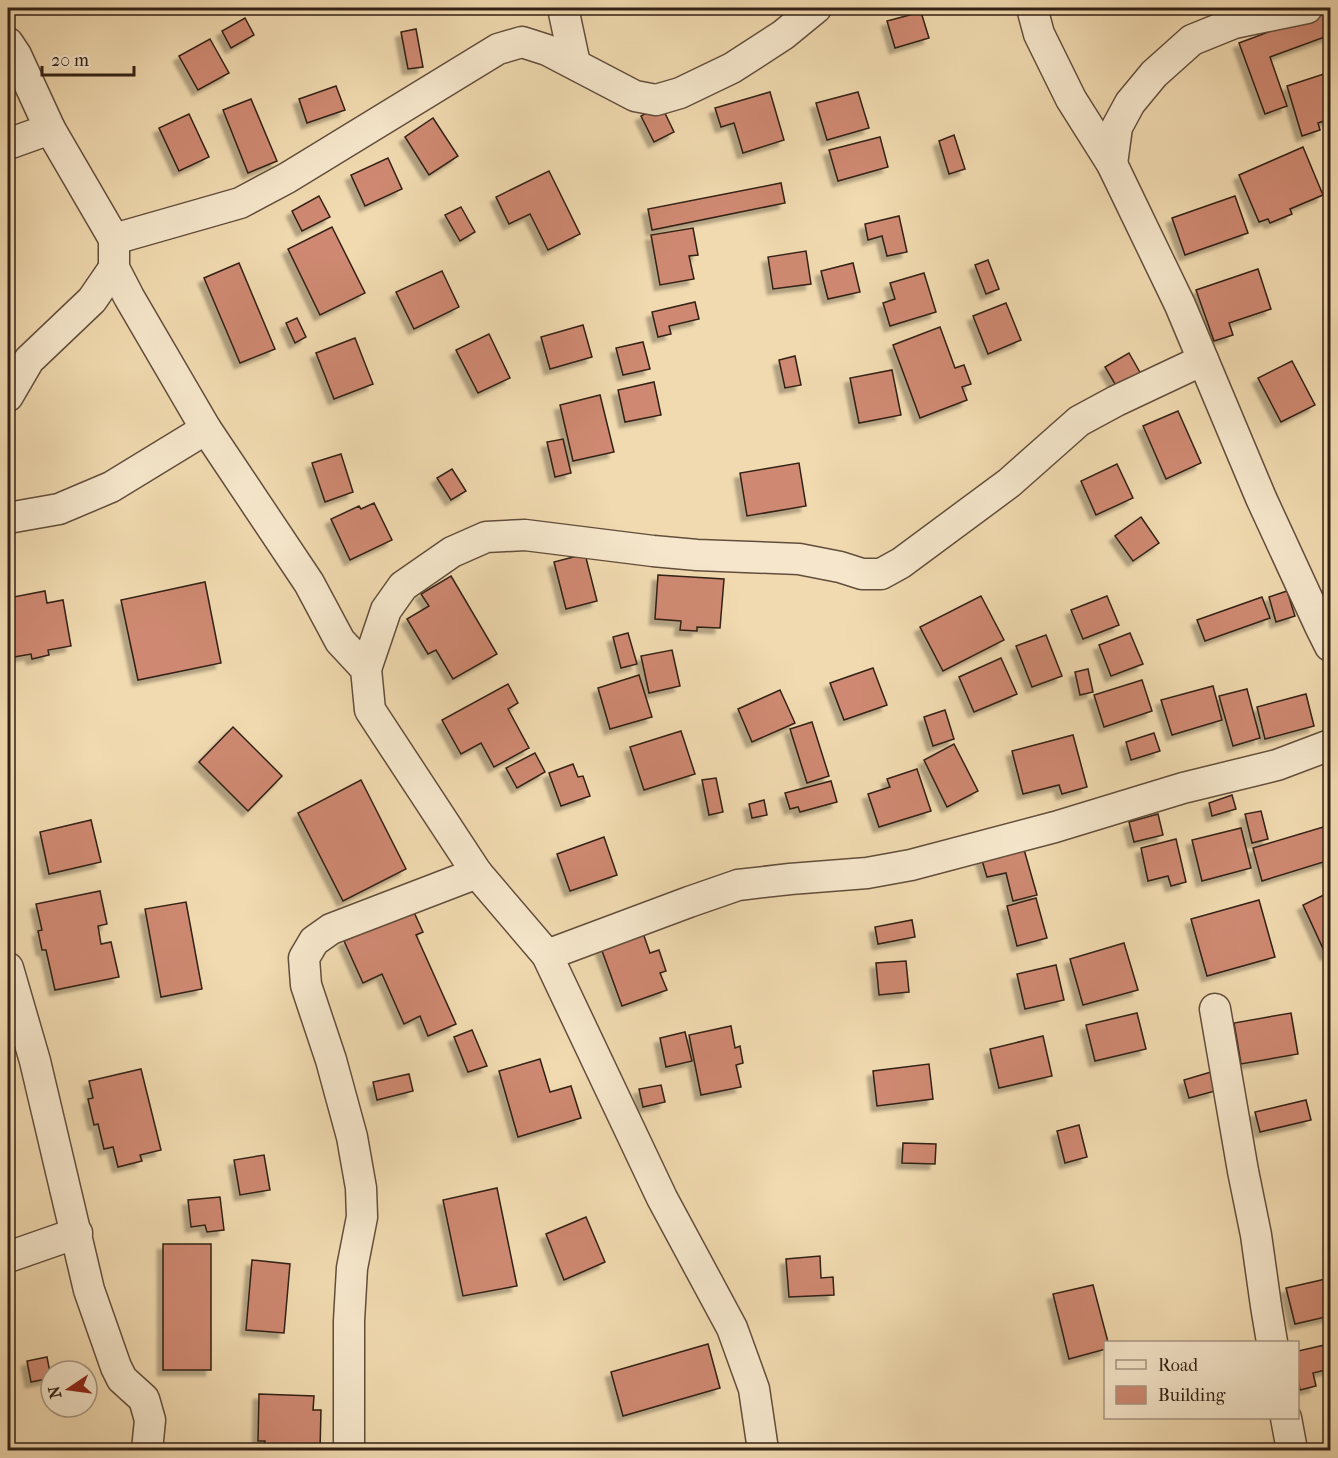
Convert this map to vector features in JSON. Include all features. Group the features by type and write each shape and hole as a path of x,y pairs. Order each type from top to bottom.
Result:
{"street":[{"path":"563,8 575,64"},
{"path":"8,396 29,360 92,300 114,254 240,202 287,178 498,49 522,42 547,50 635,96 656,100 680,93 732,68 783,35 816,8"},
{"path":"1032,8 1039,34 1071,99 1112,164 1180,305 1261,498 1330,645"},
{"path":"1112,164 1117,127 1130,103 1154,74 1192,40 1234,23 1307,8"},
{"path":"8,43 114,254 129,297 206,429 309,583 340,640 366,669"},
{"path":"8,144 50,129"},
{"path":"763,1450 754,1389 732,1328 662,1198 547,955 477,873 370,710 366,669 386,610 403,586 452,552 486,537 525,535 653,551 799,559 862,574 881,574 901,563 1009,483 1079,421 1203,360"},
{"path":"8,518 59,509 111,487 206,429"},
{"path":"547,955 738,885 867,873 911,865 1055,827 1183,788 1277,765 1330,746"},
{"path":"349,1450 349,1321 352,1268 362,1217 361,1188 352,1137 331,1060 306,985 304,958 314,941 331,929 477,873"},
{"path":"8,968 35,1061 89,1290 122,1379 144,1399 150,1420 147,1450"},
{"path":"1215,1010 1256,1235 1272,1341"},
{"path":"8,1257 76,1233"},
{"path":"1286,1419 1292,1450"}],"building":[{"path":"921,12 929,38 895,48 887,21"},
{"path":"1322,12 1330,35 1270,57 1287,106 1265,114 1239,43"},
{"path":"245,18 254,35 231,48 222,31"},
{"path":"416,29 423,67 408,69 401,32"},
{"path":"210,39 229,73 198,90 179,56"},
{"path":"1330,72 1330,119 1318,123 1320,130 1302,136 1287,86"},
{"path":"336,86 345,110 307,123 299,99"},
{"path":"770,92 784,140 743,153 734,123 721,127 715,108"},
{"path":"858,92 869,128 827,140 816,103"},
{"path":"251,99 277,161 248,173 223,110"},
{"path":"661,105 674,132 654,142 641,116"},
{"path":"189,114 209,157 179,171 159,128"},
{"path":"433,118 458,156 429,175 405,137"},
{"path":"954,135 965,169 949,174 939,141"},
{"path":"880,137 888,167 838,181 829,150"},
{"path":"1303,147 1323,195 1290,209 1292,214 1270,223 1268,219 1259,222 1239,175"},
{"path":"388,158 402,189 365,206 351,175"},
{"path":"549,171 580,234 548,250 530,214 509,224 496,197"},
{"path":"781,183 785,203 652,230 648,209"},
{"path":"319,196 330,217 302,231 292,211"},
{"path":"1235,196 1248,233 1185,255 1172,218"},
{"path":"461,207 475,232 460,241 445,215"},
{"path":"899,216 907,252 887,256 882,236 868,240 865,224"},
{"path":"332,227 365,293 320,315 288,249"},
{"path":"693,228 698,255 689,256 694,279 660,285 651,235"},
{"path":"806,251 811,284 773,289 768,257"},
{"path":"988,260 999,289 986,294 975,265"},
{"path":"239,263 275,349 240,363 204,278"},
{"path":"853,263 860,292 828,299 821,271"},
{"path":"1258,269 1271,309 1229,323 1233,335 1214,341 1196,290"},
{"path":"442,271 459,307 414,329 396,292"},
{"path":"924,273 936,312 890,326 883,303 895,299 890,283"},
{"path":"695,302 699,319 669,326 671,334 658,337 652,312"},
{"path":"1006,303 1021,340 988,354 973,316"},
{"path":"297,318 306,337 295,343 286,323"},
{"path":"583,325 592,357 550,369 541,337"},
{"path":"940,327 955,368 964,365 971,384 962,387 967,400 920,418 893,345"},
{"path":"489,334 510,378 478,393 456,350"},
{"path":"355,338 373,384 334,399 316,353"},
{"path":"643,342 650,369 623,375 616,348"},
{"path":"1129,353 1142,376 1118,389 1105,367"},
{"path":"795,356 801,385 785,388 779,360"},
{"path":"1292,361 1315,405 1281,422 1258,378"},
{"path":"892,370 901,415 859,423 850,378"},
{"path":"654,382 661,415 625,422 618,390"},
{"path":"600,395 614,452 573,461 560,405"},
{"path":"1178,411 1201,463 1166,479 1143,426"},
{"path":"563,439 571,473 555,477 547,442"},
{"path":"341,454 353,492 325,502 312,463"},
{"path":"799,463 806,506 747,516 740,473"},
{"path":"1117,464 1133,498 1096,515 1081,481"},
{"path":"452,469 466,491 451,500 437,478"},
{"path":"374,503 392,540 350,560 331,519 359,506 361,509"},
{"path":"1141,517 1159,543 1133,561 1115,536"},
{"path":"585,554 597,601 566,609 554,562"},
{"path":"658,575 724,579 720,628 697,627 697,631 680,630 681,621 655,619"},
{"path":"451,576 497,654 453,679 436,650 428,654 407,619 429,606 421,594"},
{"path":"205,582 221,663 138,680 121,600"},
{"path":"45,591 47,603 63,600 71,646 48,650 49,655 32,659 31,654 8,658 8,598"},
{"path":"1287,591 1295,616 1276,622 1269,597"},
{"path":"981,596 1004,640 943,671 920,627"},
{"path":"1107,596 1119,625 1083,639 1071,610"},
{"path":"1262,597 1270,618 1205,641 1197,620"},
{"path":"628,633 637,664 621,668 613,637"},
{"path":"1130,633 1143,664 1111,676 1099,645"},
{"path":"1046,635 1062,676 1032,687 1016,646"},
{"path":"672,650 680,686 649,693 641,656"},
{"path":"1001,658 1017,694 974,712 959,677"},
{"path":"873,668 887,705 844,720 830,683"},
{"path":"1088,669 1093,692 1080,695 1075,672"},
{"path":"639,675 652,717 610,729 598,688"},
{"path":"1142,680 1152,711 1104,727 1094,695"},
{"path":"508,684 518,703 508,709 529,748 494,767 481,743 461,754 442,720"},
{"path":"1213,686 1222,720 1172,735 1161,700"},
{"path":"1247,689 1260,738 1233,746 1219,696"},
{"path":"780,690 795,723 752,742 738,709"},
{"path":"1306,694 1314,726 1265,739 1257,707"},
{"path":"945,710 954,739 933,746 924,717"},
{"path":"812,722 829,776 807,783 790,729"},
{"path":"233,727 282,776 248,811 199,762"},
{"path":"681,731 695,774 644,790 630,747"},
{"path":"1154,733 1160,751 1131,760 1126,742"},
{"path":"1073,735 1087,787 1062,794 1059,785 1023,794 1012,751"},
{"path":"954,744 978,791 947,807 924,760"},
{"path":"535,753 545,772 517,788 506,768"},
{"path":"573,764 578,777 583,776 590,796 561,806 549,773"},
{"path":"917,769 931,811 879,827 868,794 890,787 887,779"},
{"path":"716,778 723,812 709,815 702,780"},
{"path":"361,780 406,869 343,901 298,813"},
{"path":"831,781 837,802 800,812 798,807 790,809 785,793"},
{"path":"1232,795 1236,809 1212,816 1209,803"},
{"path":"764,800 767,815 752,818 749,804"},
{"path":"1261,811 1268,839 1252,843 1245,814"},
{"path":"1158,814 1163,835 1134,842 1129,822"},
{"path":"91,820 101,862 49,874 40,832"},
{"path":"1330,825 1330,860 1262,881 1253,848"},
{"path":"1241,828 1251,868 1202,881 1192,840"},
{"path":"604,837 617,875 570,891 557,854"},
{"path":"1176,839 1186,882 1171,886 1168,876 1148,881 1141,848"},
{"path":"1023,846 1037,895 1013,901 1006,873 987,877 981,857"},
{"path":"100,891 107,924 98,926 101,944 111,942 119,977 55,990 46,950 42,950 38,931 42,930 36,904"},
{"path":"1330,892 1330,952 1326,955 1303,905"},
{"path":"1036,898 1047,938 1017,946 1007,906"},
{"path":"1259,900 1275,957 1207,976 1191,919"},
{"path":"186,902 202,989 161,997 145,909"},
{"path":"413,910 423,932 416,935 456,1024 428,1036 420,1016 404,1024 382,974 363,983 344,941"},
{"path":"912,920 915,937 878,944 875,927"},
{"path":"643,933 650,953 659,950 666,971 660,973 667,990 622,1006 601,948"},
{"path":"1124,943 1138,990 1083,1005 1070,959"},
{"path":"906,961 909,992 879,995 876,963"},
{"path":"1056,965 1064,1000 1025,1009 1017,974"},
{"path":"1137,1013 1146,1049 1095,1061 1086,1025"},
{"path":"1291,1013 1298,1054 1241,1064 1234,1023"},
{"path":"731,1026 735,1048 740,1046 743,1063 736,1065 741,1087 701,1095 689,1035"},
{"path":"472,1030 487,1066 468,1072 454,1037"},
{"path":"685,1032 692,1061 666,1067 660,1038"},
{"path":"1043,1036 1052,1076 999,1088 990,1049"},
{"path":"540,1059 550,1092 571,1086 581,1118 518,1137 499,1071"},
{"path":"929,1064 933,1099 877,1106 873,1071"},
{"path":"141,1069 161,1150 140,1155 142,1161 118,1167 113,1147 104,1149 98,1124 94,1125 88,1099 93,1098 89,1081"},
{"path":"1211,1072 1215,1091 1189,1098 1184,1080"},
{"path":"409,1074 413,1091 377,1100 373,1082"},
{"path":"661,1085 665,1102 643,1107 639,1089"},
{"path":"1306,1100 1311,1120 1260,1132 1255,1112"},
{"path":"1079,1125 1087,1157 1065,1163 1057,1131"},
{"path":"903,1143 936,1144 935,1164 902,1163"},
{"path":"264,1155 270,1190 240,1195 234,1160"},
{"path":"497,1188 517,1286 463,1296 443,1200"},
{"path":"220,1197 224,1230 207,1232 205,1225 191,1227 188,1200"},
{"path":"586,1217 605,1262 564,1280 546,1234"},
{"path":"163,1244 211,1244 211,1370 163,1370"},
{"path":"820,1256 821,1278 833,1277 834,1295 789,1297 786,1259"},
{"path":"252,1260 290,1264 284,1333 246,1330"},
{"path":"1330,1278 1330,1316 1295,1324 1286,1288"},
{"path":"1093,1285 1108,1341 1104,1341 1104,1350 1069,1359 1053,1294"},
{"path":"708,1344 720,1388 623,1416 611,1372"},
{"path":"1329,1344 1330,1351 1330,1369 1313,1373 1316,1386 1300,1390 1299,1384 1299,1351"},
{"path":"47,1357 47,1359 39,1359 39,1380 31,1382 27,1361"},
{"path":"259,1394 314,1396 313,1410 321,1410 320,1450 264,1450 265,1441 258,1441"}]}
